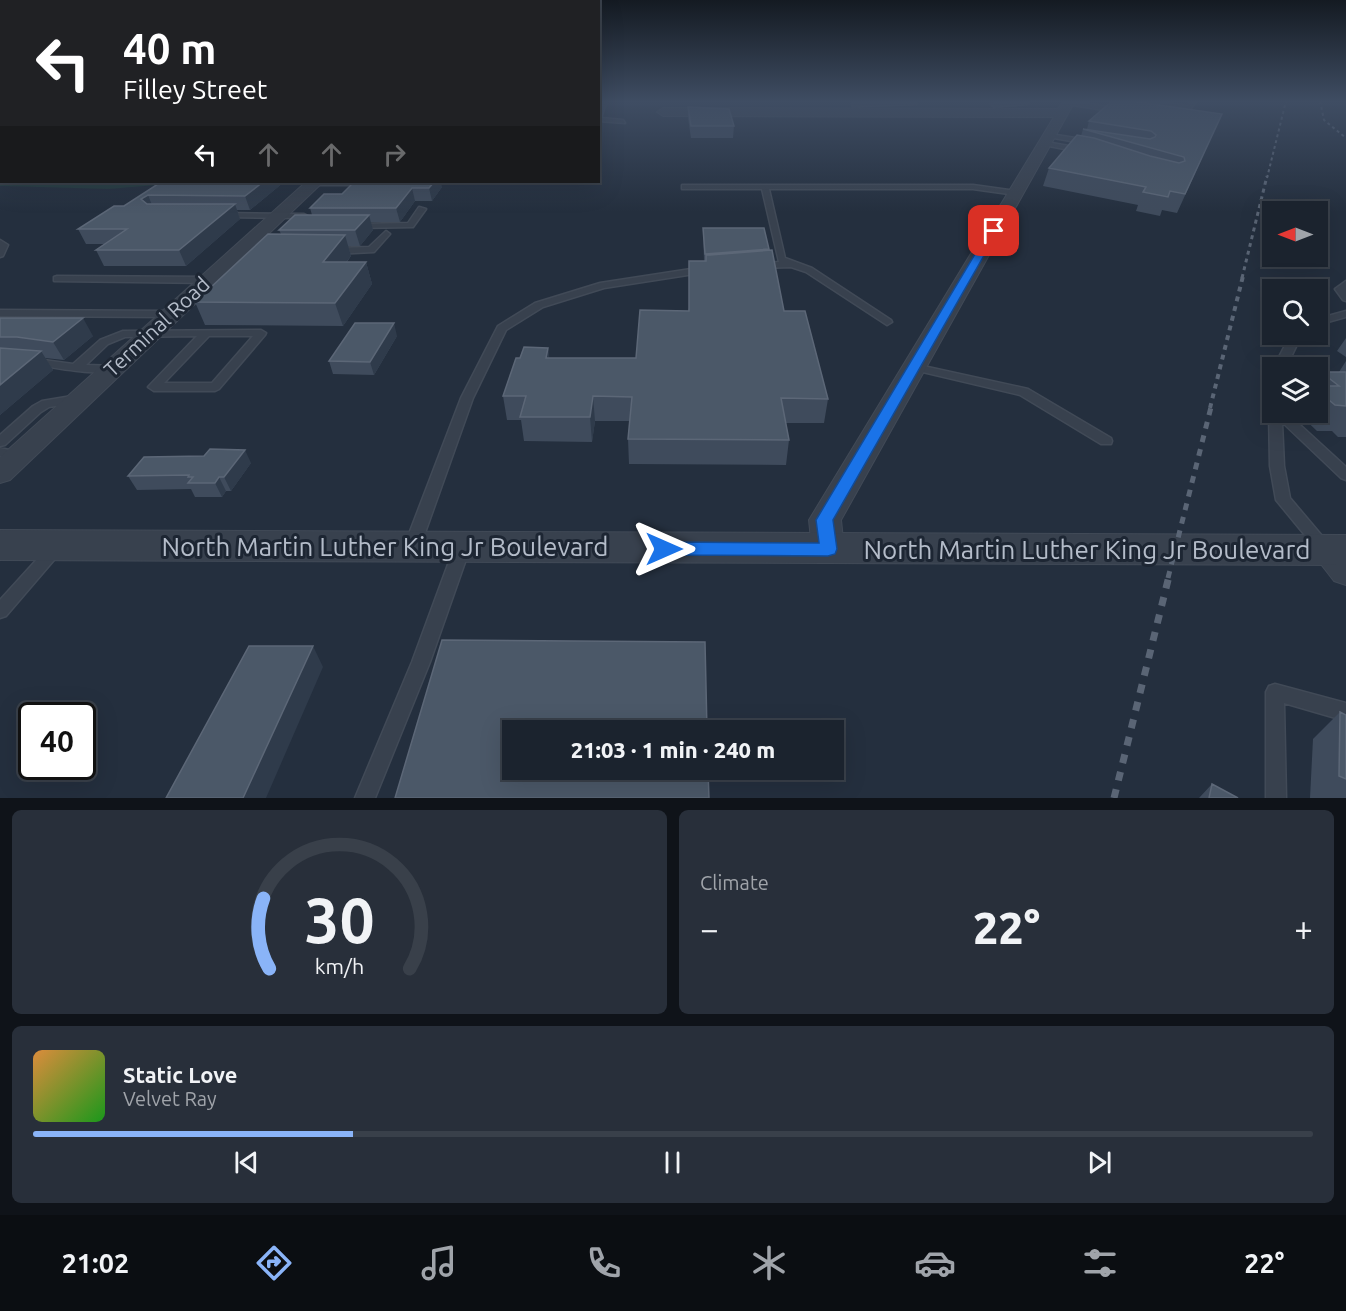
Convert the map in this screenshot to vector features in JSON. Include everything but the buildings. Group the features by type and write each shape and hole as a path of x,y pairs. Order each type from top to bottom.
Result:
{"street":[{"path":"828,549 825,520 1048,140"},
{"name":"Terminal Road","path":"0,473 9,454 81,398 172,314 220,279 254,246 279,215 313,183"},
{"name":"North Martin Luther King Jr Boulevard","path":"0,545 828,549 1339,557"}],"lane":[{"path":"1048,140 1097,144"},
{"path":"1048,140 1090,151"},
{"path":"685,187 972,187 1016,193"},
{"path":"765,187 781,260 809,270 887,322"},
{"path":"346,226 410,225 422,209"},
{"path":"211,214 300,215 304,216 296,225 311,226"},
{"path":"327,251 370,250 386,234"},
{"path":"0,243 4,245 0,254"},
{"path":"745,267 792,264"},
{"path":"411,548 467,398 502,328 539,305 603,285 660,275 721,269"},
{"path":"57,279 220,279"},
{"path":"1346,284 1340,289 1346,298"},
{"path":"0,313 172,314"},
{"path":"1328,319 1346,314"},
{"path":"76,368 104,342 123,334 151,333 206,333 261,333 215,387 154,387 206,333"},
{"path":"0,361 29,361 76,368 113,369"},
{"path":"914,367 1024,392 1106,441"},
{"path":"0,442 37,409 46,404 81,398"},
{"path":"1277,423 1277,466 1283,500 1339,557"},
{"path":"1289,423 1346,475"},
{"path":"0,611 58,546"},
{"path":"365,798 421,662 462,548"},
{"path":"1276,798 1275,692 1346,712"}],"green space":[{"path":"0,183 182,183 109,189 0,186"}],"railway":[{"path":"1267,178 1277,138"},
{"path":"1242,278 1267,176"},
{"path":"1210,408 1243,276"},
{"path":"1168,578 1211,407"},
{"path":"1114,798 1169,576"}],"route":[{"path":"664,549 828,549 825,520 994,231"}]}
